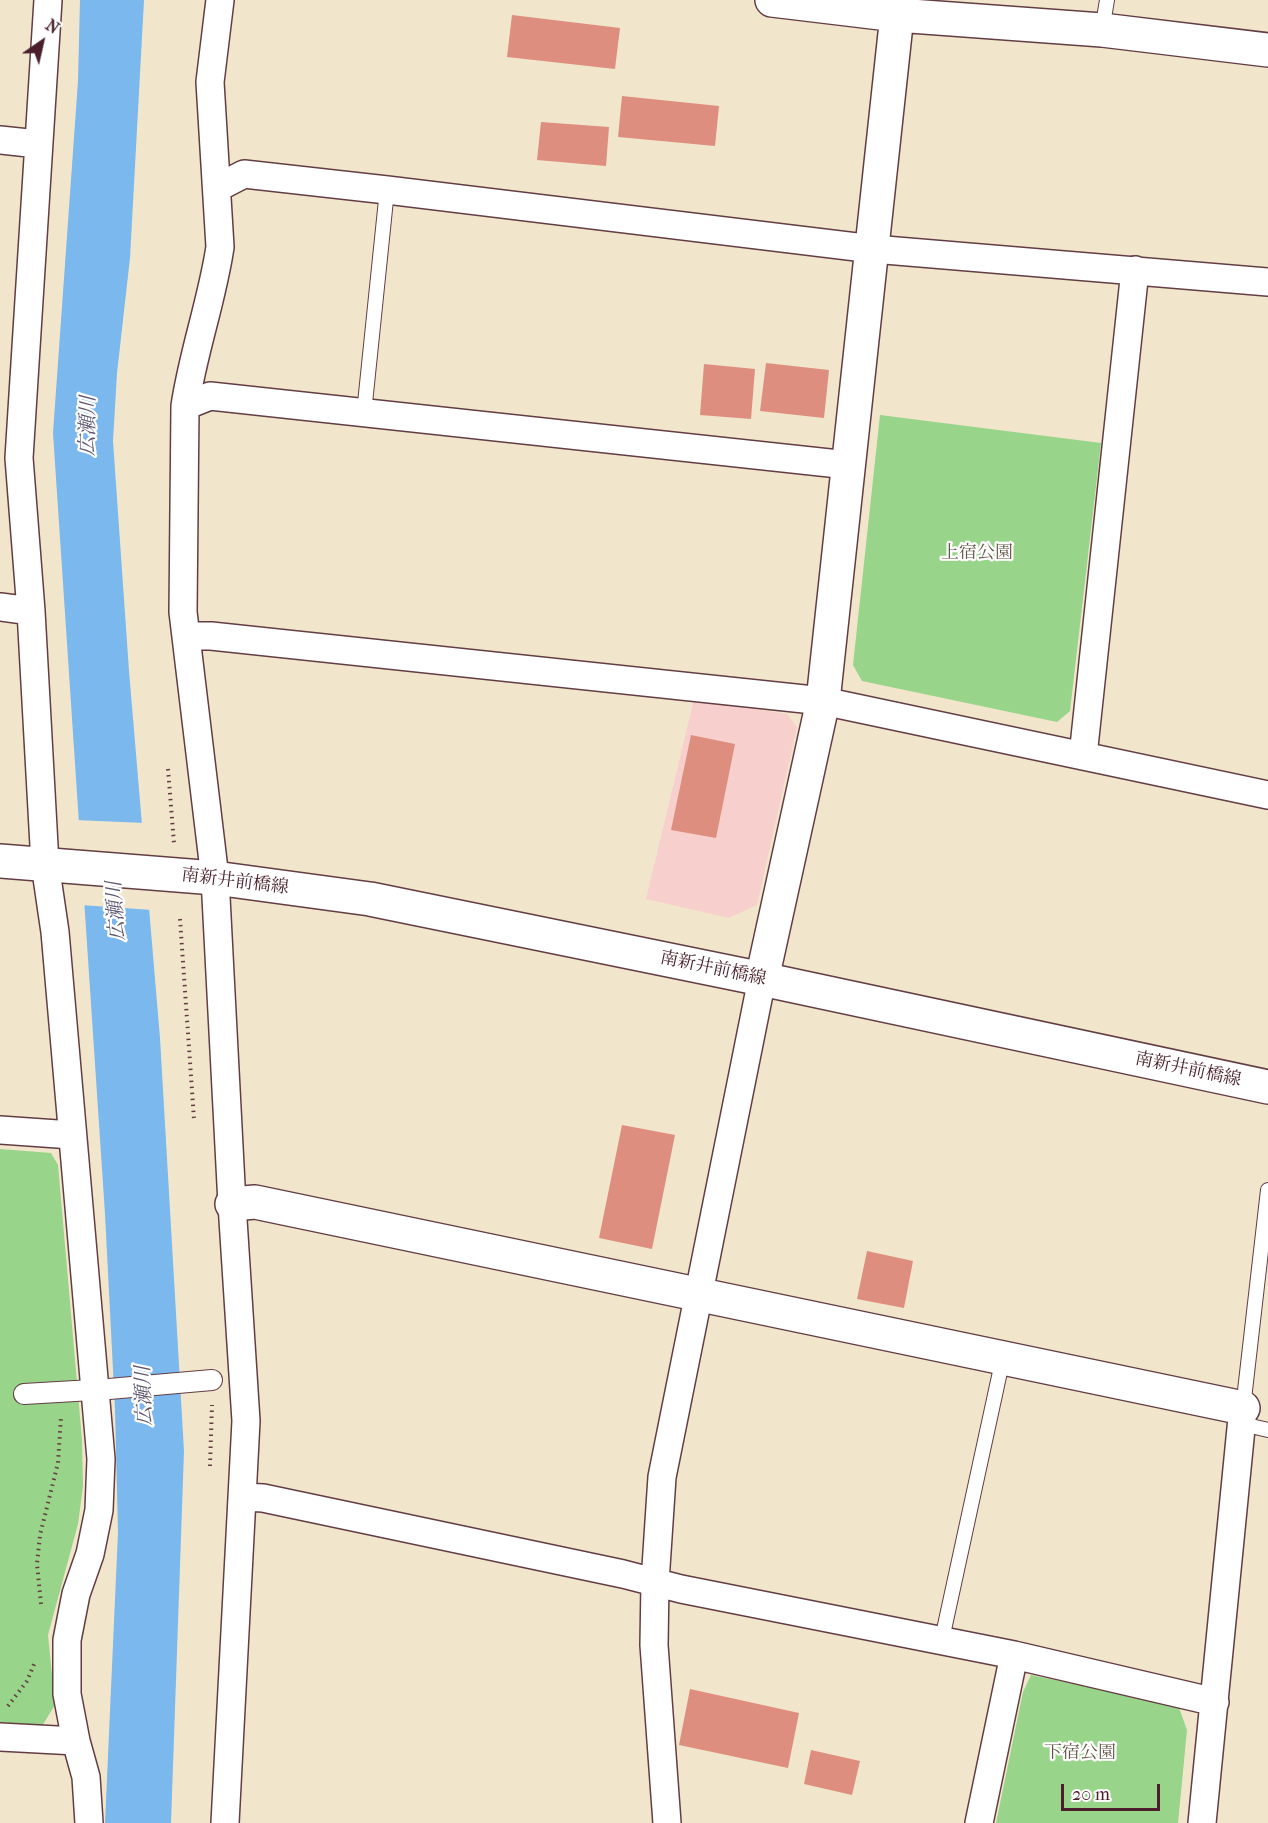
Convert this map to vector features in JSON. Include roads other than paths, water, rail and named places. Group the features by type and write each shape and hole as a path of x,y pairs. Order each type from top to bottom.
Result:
{"street":[{"path":"48,0 38,144 10,403 19,458 31,611 58,866 55,932 72,1135 102,1389 99,1510 90,1554 76,1594 67,1640 67,1694 86,1777 88,1823"},
{"path":"220,0 210,82 220,247 216,273 190,374 185,406 183,612 215,879 232,1204 246,1412 225,1823"},
{"path":"772,0 897,15 1104,15 1268,50"},
{"path":"667,1823 654,1645 655,1581 662,1477 762,979 823,701 897,15"},
{"path":"0,140 38,144"},
{"path":"217,188 244,174 873,249 1268,282"},
{"path":"1083,756 1135,270"},
{"path":"185,406 210,396 848,465"},
{"path":"0,608 31,611"},
{"path":"186,636 211,636 823,701 1268,795"},
{"path":"0,861 58,866"},
{"name":"南新井前橋線","path":"58,866 215,879 370,899 762,979 1268,1087"},
{"path":"0,1130 72,1135"},
{"path":"232,1204 255,1202 699,1293 1003,1358 1251,1421 1202,1823"},
{"path":"24,1394 213,1380"},
{"path":"243,1497 274,1500 655,1581 681,1589 942,1639 1215,1702"},
{"path":"979,1823 1014,1655"},
{"path":"0,1737 76,1741"}],"lane":[{"path":"364,413 387,190"},
{"path":"1251,1421 1268,1190"},
{"path":"942,1639 1003,1358"}],"water":[{"name":"広瀬川","path":"80,0 144,0 130,258 117,373 113,441 129,671 160,1038 184,1451 171,1823 105,1823 118,1532 115,1409 105,1214 53,433 78,81"}],"park label":[{"name":"上宿公園","path":"977,554"},
{"name":"下宿公園","path":"1080,1754"}]}
